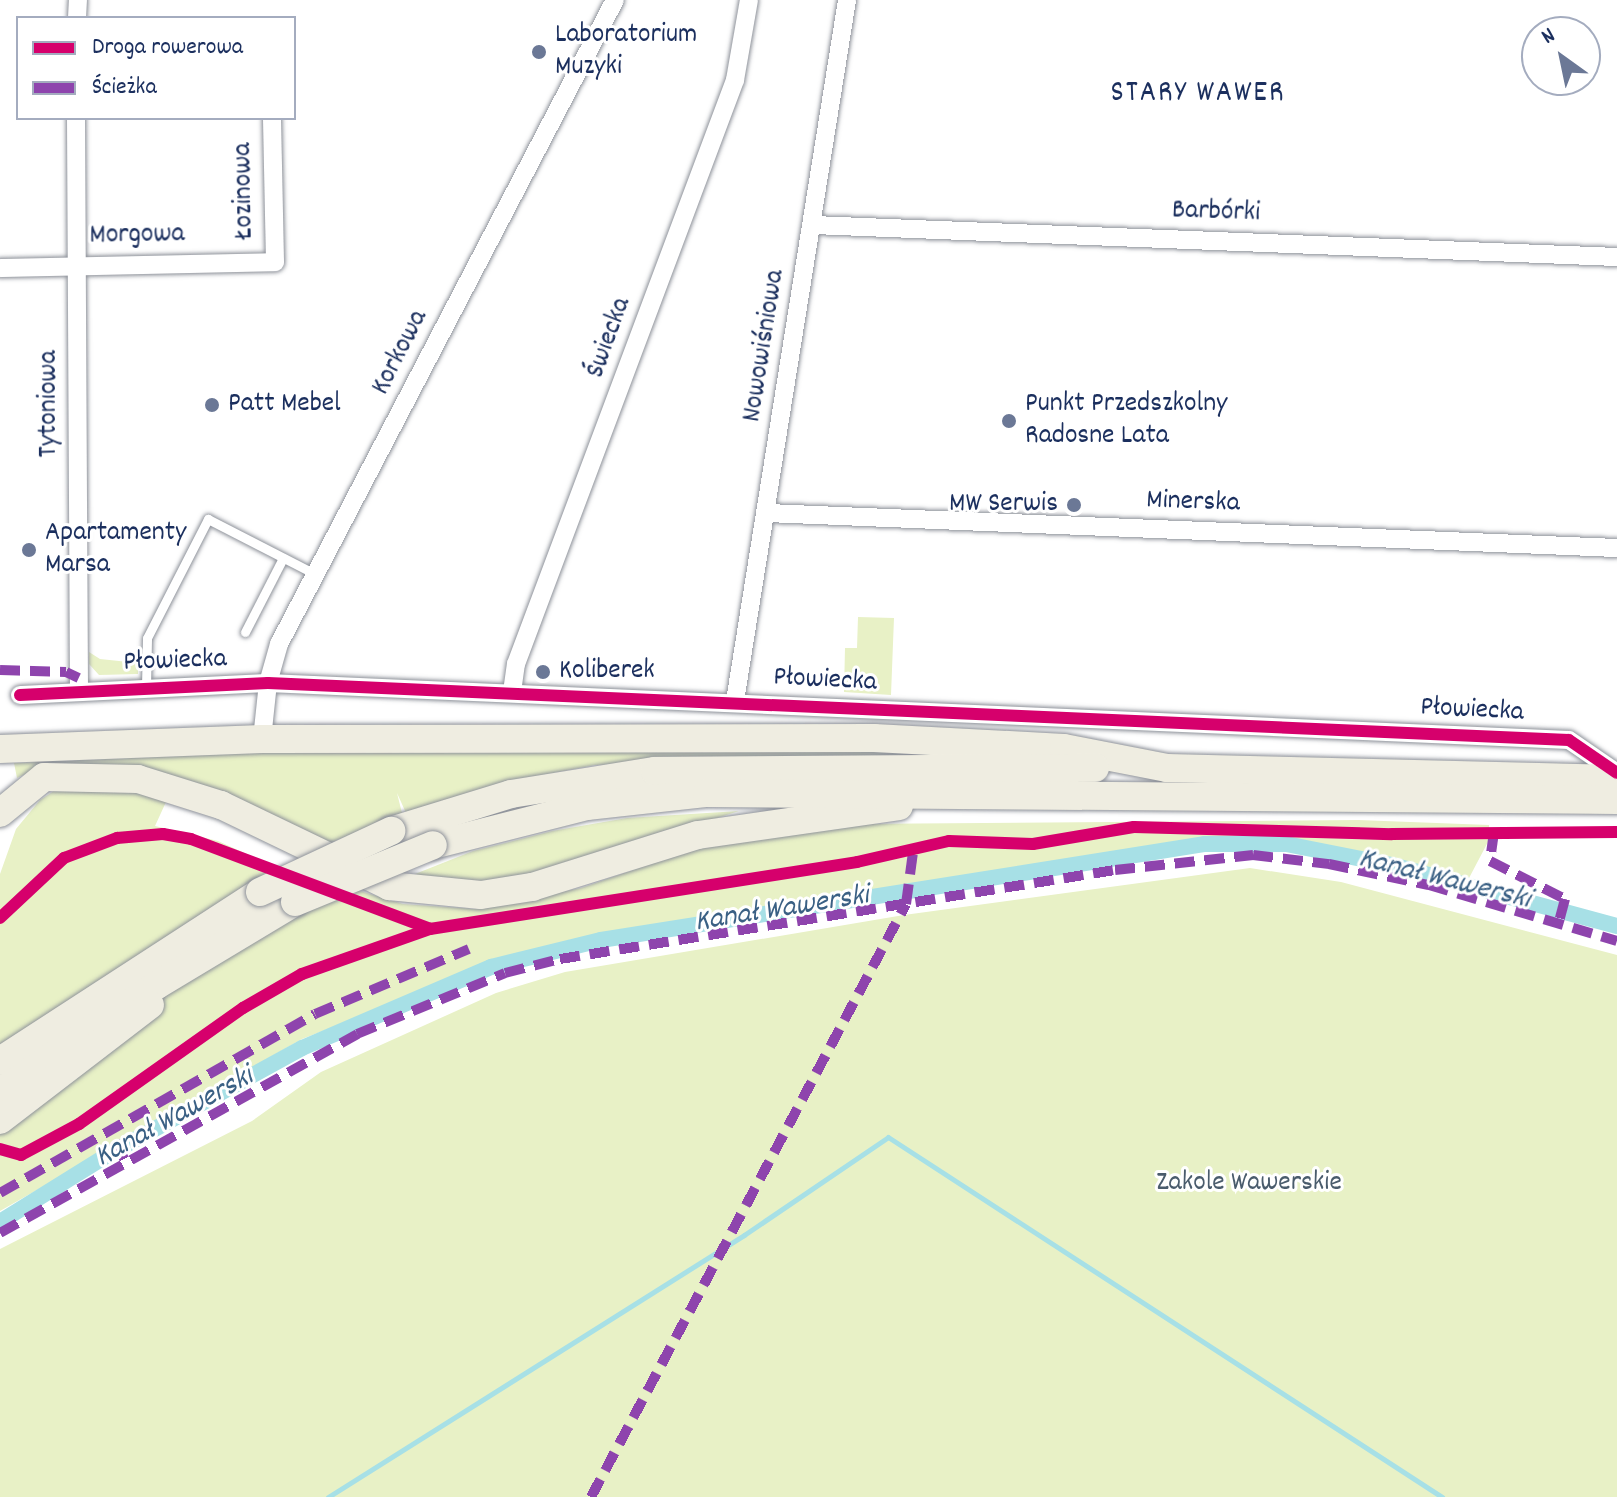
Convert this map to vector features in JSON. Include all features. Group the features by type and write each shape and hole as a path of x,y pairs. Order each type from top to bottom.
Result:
{"main road":[{"name":"Płowiecka","path":"0,749 262,739 913,739 1064,748 1167,768 1617,779"},
{"path":"6,1093 50,1027 260,892 391,831 511,794 655,771 1167,768"},
{"path":"0,813 44,777 138,779 221,805 389,886 481,895 532,887 698,835 758,822 886,810 941,793"},
{"path":"6,1093 190,965 295,902 433,845 548,813 646,798 941,793 1617,800"}],"street":[{"name":"Korkowa","path":"262,739 268,683 279,644 615,0"},
{"name":"Świecka","path":"512,692 516,664 735,80 749,0"},
{"name":"Nowowiśniowa","path":"735,701 847,0"},
{"name":"Tytoniowa","path":"76,120 79,689"},
{"name":"Łozinowa","path":"272,120 275,262"},
{"name":"Barbórki","path":"813,225 1617,257"},
{"name":"Morgowa","path":"0,268 275,262"},
{"name":"Minerska","path":"767,513 1617,548"},
{"name":"Płowiecka","path":"20,695 79,689 268,683 735,701 1569,740 1617,773"}],"lane":[{"path":"146,687 147,638 208,519 317,575"},
{"path":"245,632 283,558"}],"green space":[{"path":"858,617 894,618 891,695 844,692 845,648 857,648"},
{"path":"89,652 100,659 138,663 138,674 99,675 89,664"},
{"path":"362,748 893,748 1006,755 595,765 517,780 406,813 397,793 402,813 323,846 289,827 40,767 17,778 14,763"},
{"path":"129,789 166,802 155,826 218,841 262,861 403,904 476,909 581,888 691,850 849,824 1358,820 1489,825 1489,840 1468,880 1284,840 1201,840 902,885 523,953 302,1039 0,1211 0,874 16,829 40,800 54,791"},
{"path":"739,811 550,871 493,882 435,881 415,874 473,851 552,831 627,818"},
{"name":"Zakole Wawerskie","path":"1250,868 1341,882 1617,955 1617,1497 0,1497 0,1249 252,1121 321,1072 496,993 565,972 904,915"}],"waterway":[{"name":"Kanał Wawerski","path":"0,1222 111,1153 302,1048 491,967 601,940 1205,844 1286,844 1392,865 1617,926"},
{"path":"328,1497 744,1235 888,1137 1442,1497"}],"marked path":[{"path":"0,670 66,672 79,678"},
{"path":"1494,832 1490,861 1565,899 1559,922"},
{"path":"591,1497 906,904 913,852"},
{"path":"0,1233 357,1034 505,973 560,959 1115,870 1253,855 1329,864 1429,885 1617,941"},
{"path":"0,1193 315,1014 469,949"},
{"path":"115,1141 125,1161"}],"cycle path":[{"path":"20,695 268,683 1569,740 1617,773"},
{"path":"0,1149 21,1155 79,1124 243,1008 302,974 430,929 857,862 949,841 1033,844 1134,827 1392,834 1617,832"},
{"path":"0,918 64,858 117,838 163,834 191,839 430,929"}],"place":[{"name":"Laboratorium Muzyki","path":"539,52"},
{"name":"Patt Mebel","path":"212,405"},
{"name":"Punkt Przedszkolny Radosne Lata","path":"1009,421"},
{"name":"MW Serwis","path":"1074,505"},
{"name":"Apartamenty Marsa","path":"29,550"},
{"name":"Koliberek","path":"543,672"}],"district":[{"name":"STARY WAWER","path":"1198,95"}]}
